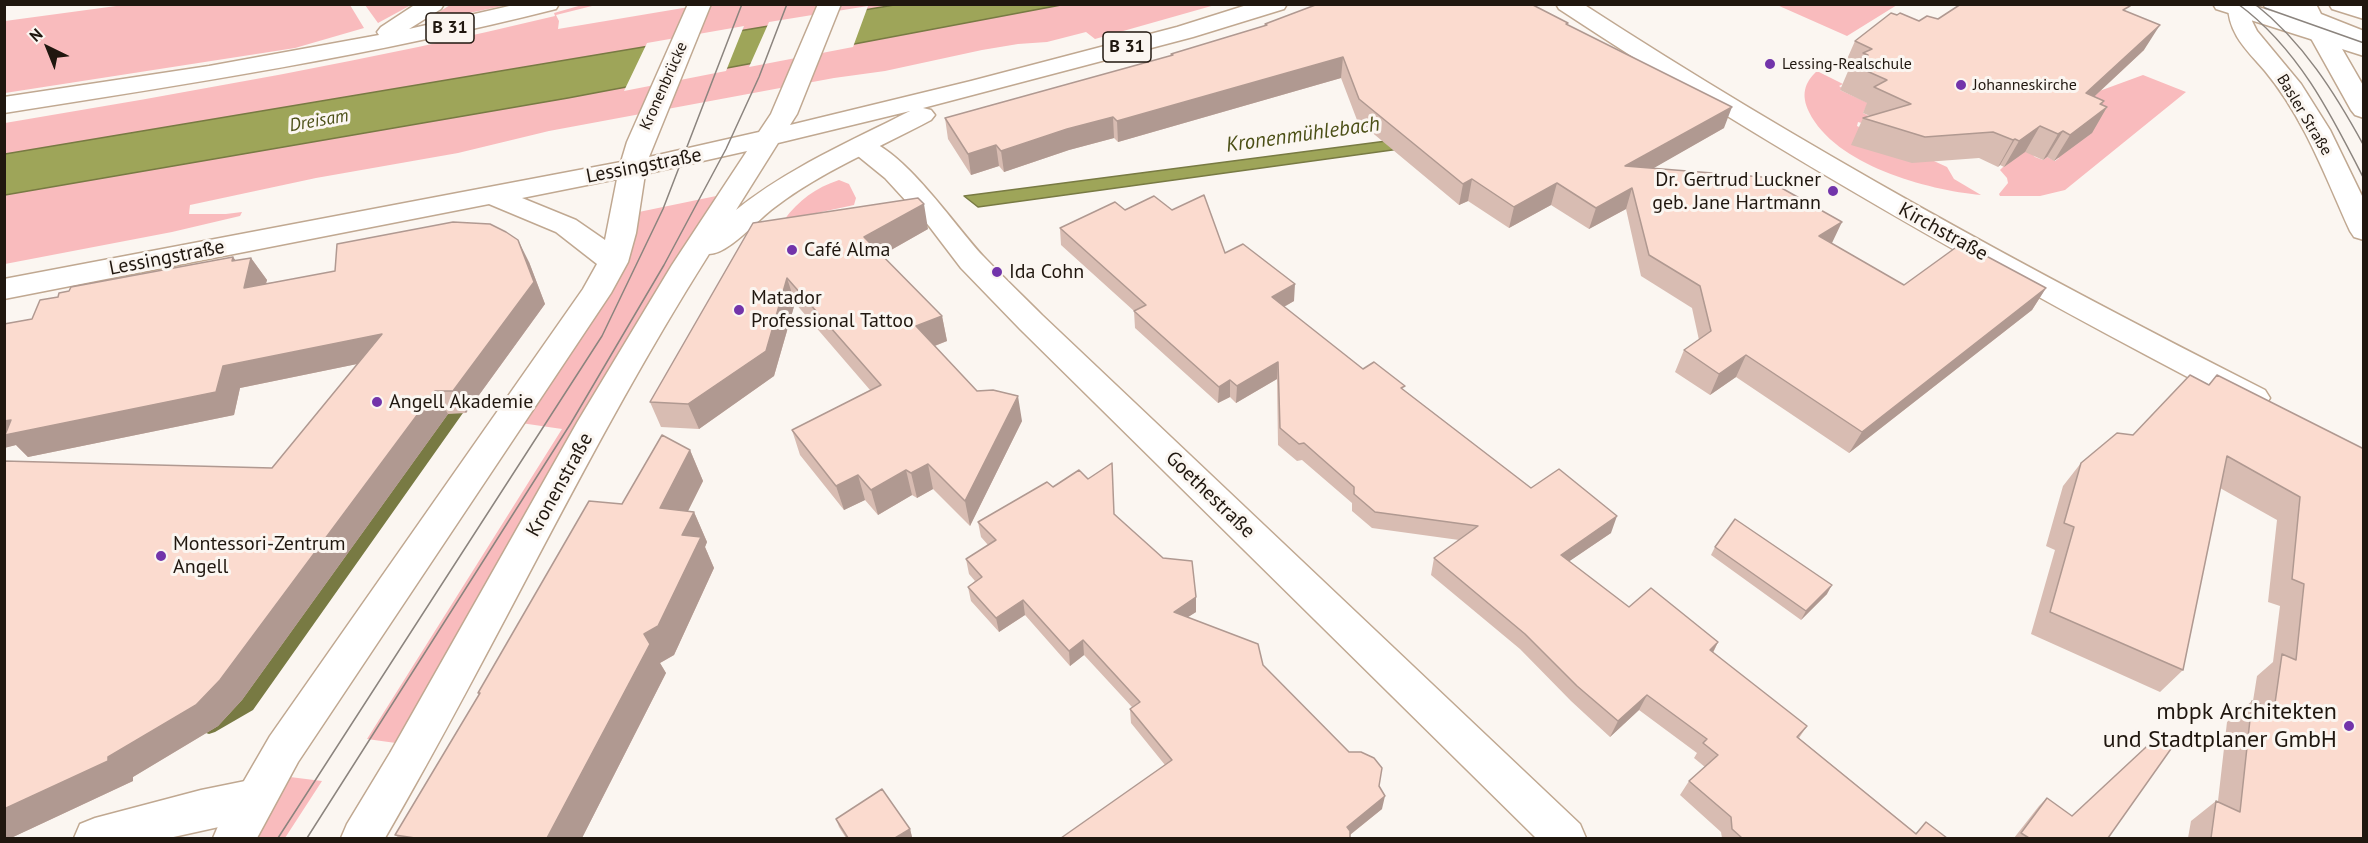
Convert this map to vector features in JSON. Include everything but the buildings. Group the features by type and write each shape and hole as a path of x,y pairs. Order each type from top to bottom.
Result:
{"main road":[{"path":"351,48 389,32 433,4"},
{"name":"B 31","path":"4,105 351,48 496,18 549,4"},
{"name":"Kronenbrücke","path":"632,169 652,126 700,4"},
{"path":"770,139 789,105 830,4"},
{"name":"Lessingstraße","path":"4,289 699,155 977,87 1185,32 1276,4"},
{"name":"Kirchstraße","path":"1567,4 1677,77 1854,182 2079,308 2277,409"},
{"path":"2274,4 2364,39"},
{"path":"2340,4 2364,12"},
{"path":"2235,6 2312,20 2364,49"},
{"name":"Basler Straße","path":"2235,6 2247,34 2289,84 2317,130 2364,231"},
{"path":"2312,20 2364,110"},
{"path":"687,265 766,200 810,173 977,87"},
{"path":"652,126 699,155"},
{"name":"Kronenstraße","path":"362,838 405,766 590,430 687,265 770,139"},
{"name":"Goethestraße","path":"862,146 895,172 972,261 1031,322 1565,838"},
{"path":"234,838 284,749 596,294 613,262 622,233 632,169"},
{"path":"492,195 566,226 590,242 613,262"},
{"path":"95,838 201,810 255,799"}],"shaded area":[{"path":"131,4 350,5 364,28 295,48 5,93 5,21"},
{"path":"365,5 411,5 378,23"},
{"path":"450,5 507,5 441,19 436,18 436,14"},
{"path":"582,5 596,5 556,15 559,21 558,29 701,5 894,5 5,154 5,123 350,61 555,16 554,13"},
{"path":"1061,5 1215,5 1095,39 1086,32 1047,42 982,50 885,71 834,78 549,131 458,153 316,178 190,205 189,214 242,212 240,216 172,232 5,264 5,195 568,98"},
{"path":"1777,5 1897,5 1847,36"},
{"path":"1817,71 1843,84 1839,86 1842,88 1840,90 1868,103 1863,113 1869,116 1865,124 1858,122 1857,126 1947,167 1954,179 1981,195 1910,181 1885,172 1839,147 1822,131 1809,112 1805,100 1805,90 1809,80"},
{"path":"2143,75 2186,92 2065,190 2040,196 2000,196 1999,194 2008,183 2000,170 2024,146 2035,157 2043,160 2047,157 2055,161 2059,158 2053,155 2064,104"},
{"path":"839,180 849,184 856,198 854,205 784,220 808,195"},
{"path":"721,195 403,744 367,739 562,429 521,423 634,213"},
{"path":"282,776 322,781 285,838 249,838"}],"water":[{"name":"Dreisam","path":"894,5 1061,5 568,98 5,195 5,154"},
{"path":"1448,133 1494,136 978,207 964,196"}],"pier":[{"path":"868,6 853,47 749,67 769,22"},
{"path":"744,26 726,71 624,91 647,43"}],"waterway":[{"name":"Kronenmühlebach","path":"209,726 247,704 465,399"}],"tram line":[{"path":"278,838 602,336 663,209 742,4"},
{"path":"307,838 571,423 664,265 726,149 759,77 787,4"},
{"path":"2238,4 2259,21 2296,62 2339,130 2364,179"},
{"path":"2255,4 2288,35 2317,69 2364,146"},
{"path":"2265,8 2364,43"}],"place":[{"name":"Lessing-Realschule","path":"1770,64"},
{"name":"Johanneskirche","path":"1961,85"},
{"name":"Dr. Gertrud Luckner geb. Jane Hartmann","path":"1833,191"},
{"name":"Café Alma","path":"792,250"},
{"name":"Ida Cohn","path":"997,272"},
{"name":"Matador Professional Tattoo","path":"739,310"},
{"name":"Angell Akademie","path":"377,402"},
{"name":"Montessori-Zentrum Angell","path":"161,556"},
{"name":"mbpk Architekten und Stadtplaner GmbH","path":"2349,726"}]}
